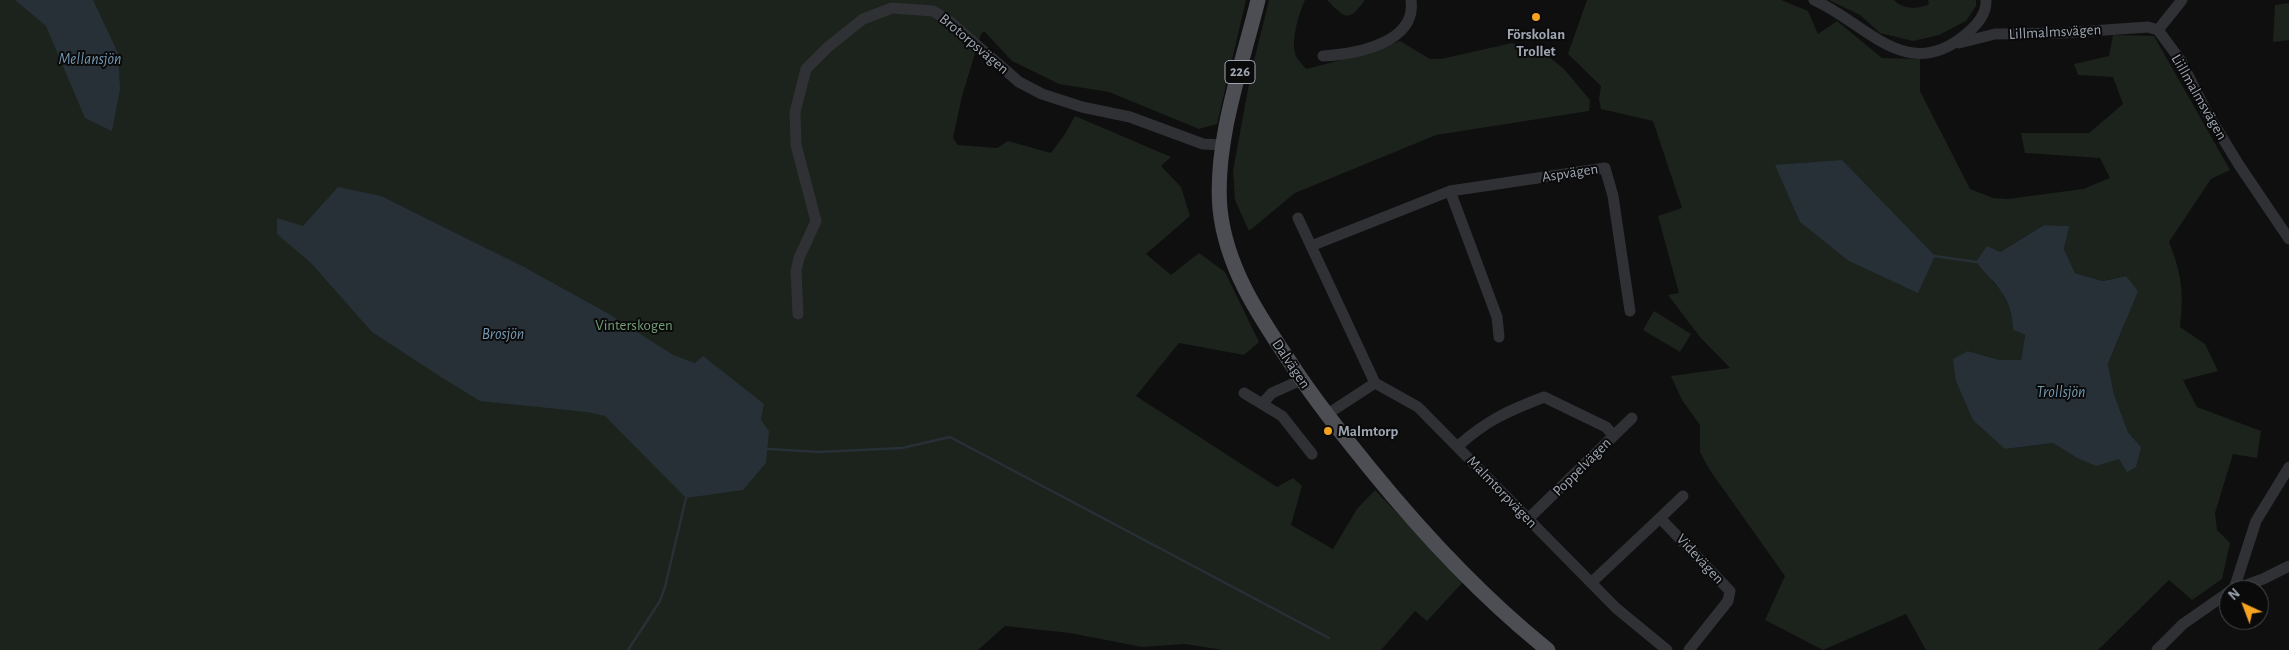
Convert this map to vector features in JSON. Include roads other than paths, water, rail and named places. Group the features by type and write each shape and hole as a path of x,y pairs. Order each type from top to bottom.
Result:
{"main road":[{"name":"Dalvägen","path":"1258,0 1220,166 1220,207 1230,255 1245,290 1326,415 1412,520 1502,612 1548,650"}],"street":[{"path":"1323,56 1361,49 1397,35 1406,26 1411,14 1411,0"},
{"name":"Lillmalmsvägen","path":"1814,0 1892,48 1919,54 1953,46 1965,40 1995,34 2062,33 2148,27 2158,30"},
{"path":"1953,46 1976,27 1986,6 1986,0"},
{"path":"2158,30 2182,0"},
{"name":"Brotorpsvägen","path":"798,314 794,280 799,258 816,221 796,146 796,112 806,69 828,47 862,19 892,8 933,11 949,21 1018,82 1042,94 1082,107 1130,117 1202,144 1224,145"},
{"name":"Liillmalmsvägen","path":"2158,30 2181,61 2206,111 2239,165 2289,239"},
{"name":"Aspvägen","path":"1311,246 1450,191 1605,168 1613,196 1630,310"},
{"path":"1450,191 1497,316 1499,337"},
{"path":"1298,218 1375,383 1326,415"},
{"path":"1262,404 1272,393 1302,380"},
{"name":"Malmtorpvägen","path":"1375,383 1418,407 1616,608 1667,650"},
{"path":"1244,393 1282,416 1312,454"},
{"name":"Poppelvägen","path":"1458,446 1481,426 1509,411 1544,397 1606,427 1614,436 1528,519"},
{"path":"1614,436 1632,418"},
{"path":"2236,580 2256,522 2289,467"},
{"path":"1592,582 1683,496"},
{"name":"Videvägen","path":"1660,518 1730,591 1728,602 1689,650"},
{"path":"2260,580 2289,566"},
{"path":"2157,650 2183,624 2219,599"}],"water":[{"name":"Mellansjön","path":"15,0 93,0 118,53 120,89 112,131 85,118 46,26"},
{"path":"1842,160 1935,256 1918,293 1849,261 1800,222 1775,165"},
{"name":"Brosjön","path":"338,187 381,196 524,267 609,314 673,355 695,363 703,356 764,404 761,420 769,431 766,463 743,490 686,498 605,416 587,412 480,401 441,377 372,332 311,263 277,234 277,218 303,226"},
{"name":"Trollsjön","path":"2044,225 2069,226 2064,249 2075,273 2103,281 2126,276 2138,291 2108,364 2114,394 2128,432 2141,447 2136,467 2127,472 2119,459 2096,466 2075,457 2053,443 2005,449 1973,420 1956,381 1953,359 1968,351 2000,360 2021,360 2025,335 2013,330 2010,308 2002,292 1976,262 1987,246 2000,252"}],"waterway":[{"path":"1935,256 1976,262"},
{"path":"768,449 819,452 902,448 950,437 1329,638"},
{"path":"628,650 660,601 686,498"}],"place":[{"name":"Förskolan Trollet","path":"1536,17"},
{"name":"Malmtorp","path":"1328,431"}],"park label":[{"name":"Vinterskogen","path":"634,325"}]}
